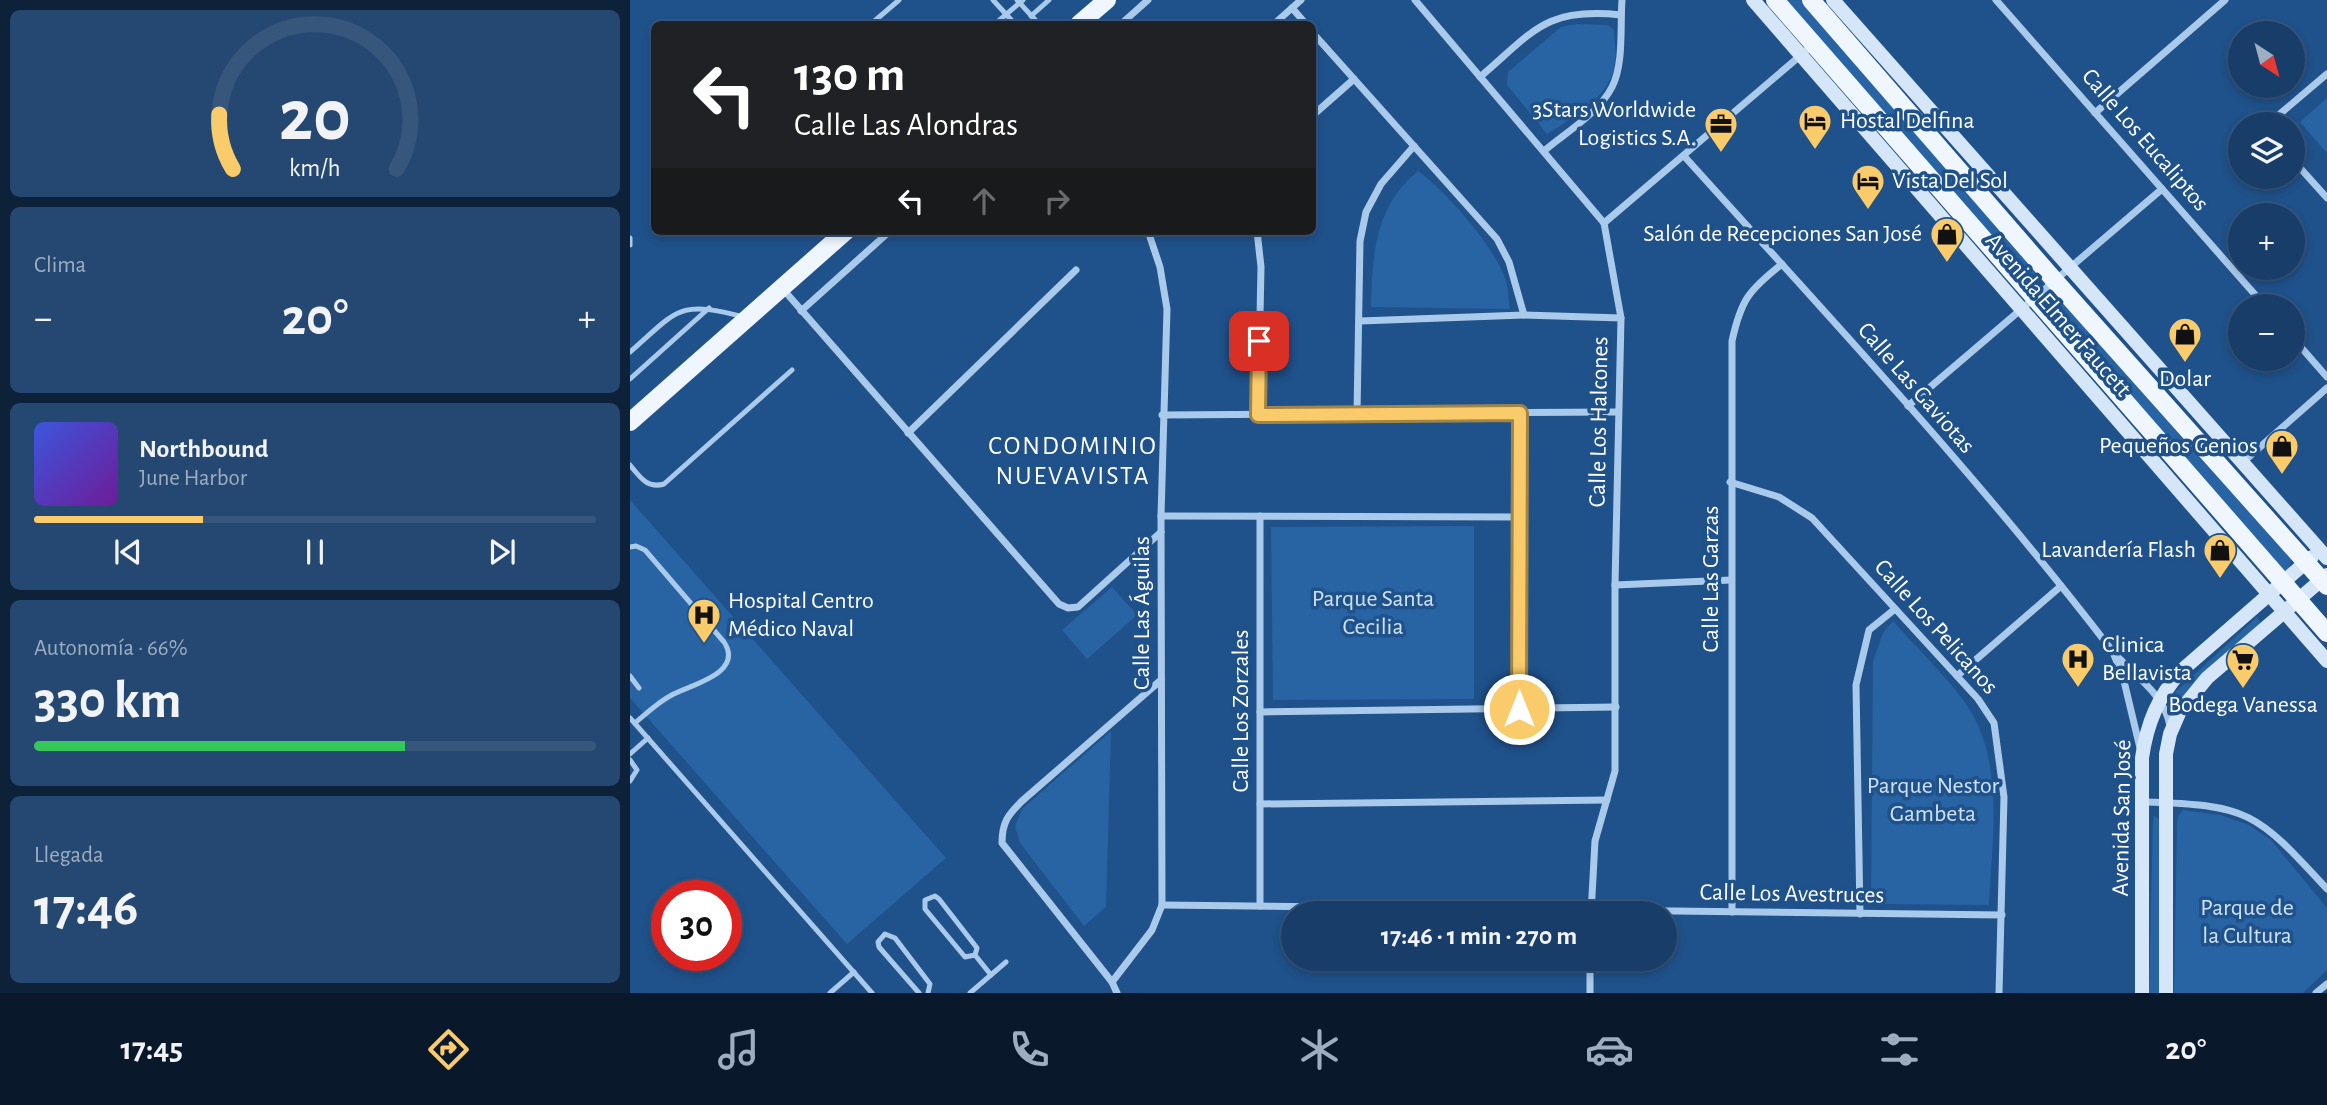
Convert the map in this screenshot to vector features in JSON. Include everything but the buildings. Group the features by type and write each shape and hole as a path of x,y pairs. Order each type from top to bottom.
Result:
{"main road":[{"path":"1082,21 1107,0"},
{"name":"Avenida Elmer Faucett","path":"1753,0 1808,50 2035,298 2275,589 2284,612 2327,661"},
{"name":"Avenida Elmer Faucett","path":"1775,0 1808,50 2021,310 2275,589 2298,600 2327,633"},
{"name":"Avenida Elmer Faucett","path":"1811,0 2317,557"},
{"name":"Avenida Elmer Faucett","path":"1833,0 2061,275 2243,462 2317,557 2325,581"},
{"path":"630,422 841,235"},
{"name":"Avenida San José","path":"2142,993 2142,758 2145,735 2159,699 2181,671 2275,589 2317,557"},
{"name":"Avenida San José","path":"2166,993 2164,803 2170,734 2190,695 2298,600 2325,581"}],"street":[{"path":"1124,21 1148,0"},
{"path":"1277,21 1301,0"},
{"name":"Calle Los Halcones","path":"1415,0 1604,223 1621,318 1615,585 1615,771 1595,841 1592,901"},
{"path":"1544,151 1600,104 1613,86 1622,0"},
{"name":"Calle Los Eucaliptos","path":"1996,0 2254,294"},
{"path":"2095,113 2225,0"},
{"path":"1292,8 1303,21"},
{"path":"1480,77 1551,20 1580,12 1621,15"},
{"path":"1316,36 1497,239 1510,262 1524,315"},
{"path":"1604,223 1808,50"},
{"path":"2283,112 2327,74"},
{"path":"1316,112 1354,79"},
{"path":"1357,414 1360,241 1366,212 1381,184 1414,146"},
{"name":"Calle Las Gaviotas","path":"1684,156 1908,406 2061,586 2112,651 2159,699 2168,715 2170,734"},
{"path":"2305,173 2327,198"},
{"path":"1908,406 2162,189"},
{"path":"801,311 886,235"},
{"name":"Calle Las Águilas","path":"1112,982 1152,930 1162,905 1161,516 1167,309 1158,257 1150,235"},
{"path":"1257,235 1261,268 1258,415"},
{"name":"Calle Las Garzas","path":"1731,912 1732,341 1740,306 1759,282 1782,264"},
{"path":"908,433 1076,270"},
{"path":"781,288 1059,604 1068,608 1078,607 1161,532"},
{"path":"1360,321 1524,315 1621,318"},
{"path":"2305,352 2327,377"},
{"path":"2243,462 2327,388"},
{"path":"1162,415 1618,412"},
{"path":"1519,709 1520,413"},
{"name":"Calle Los Pelicanos","path":"1730,482 1779,497 1812,518 1958,676 1994,723 2004,797 1999,993"},
{"path":"1161,516 1519,517"},
{"name":"Calle Los Zorzales","path":"1260,516 1260,906"},
{"path":"1615,585 1731,580"},
{"path":"1958,676 2061,586"},
{"path":"1860,914 1856,685 1869,630 1895,609"},
{"name":"Calle Las Gaviotas","path":"2112,651 2123,677 2142,758"},
{"path":"1117,993 1112,982 1002,843 1002,830 1004,819 1021,801 1161,680"},
{"path":"1260,712 1616,707"},
{"path":"1260,804 1607,800"},
{"path":"2144,802 2220,806 2252,817 2279,837 2327,889"},
{"name":"Calle Los Avestruces","path":"1162,905 1281,906"},
{"name":"Calle Los Avestruces","path":"1677,912 2002,915"},
{"path":"1590,971 1590,993"},
{"path":"2316,993 2327,984"}],"lane":[{"path":"874,21 899,0"},
{"path":"993,0 1012,21"},
{"path":"1031,16 1049,0"},
{"path":"999,21 1020,1 1036,21"},
{"path":"630,238 630,246"},
{"path":"630,352 669,317 689,307 709,308 747,318"},
{"path":"630,379 709,308"},
{"path":"630,465 647,484 664,484 792,370"},
{"path":"630,547 636,545 645,550 724,642 729,652 726,665 720,672 672,694 632,720 872,993"},
{"path":"630,676 639,688"},
{"path":"630,754 648,738"},
{"path":"630,760 637,770 630,781"},
{"path":"935,896 939,899 977,948 975,955 965,957 925,909 925,900 935,896"},
{"path":"919,993 879,947 878,942 885,934 895,938 930,984 928,993"},
{"path":"975,955 991,975"},
{"path":"970,993 1006,962"},
{"path":"830,993 854,972"}],"green space":[{"path":"1782,0 1809,0 2042,276 2036,281 2022,276"},
{"path":"1577,24 1608,25 1614,30 1616,60 1612,76 1589,106 1547,134 1507,85 1508,72 1561,27"},
{"path":"2327,98 2327,153 2305,128 2305,118"},
{"path":"1418,171 1456,206 1492,252 1508,287 1510,309 1371,307 1375,250 1384,216 1404,185"},
{"path":"2063,294 2292,556 2289,569 2284,571 2049,306"},
{"path":"630,500 946,858 847,944 630,698"},
{"name":"Parque Santa Cecilia","path":"1474,526 1474,699 1273,700 1271,527"},
{"path":"1112,587 1137,615 1087,659 1062,630"},
{"path":"2257,617 2263,626 2171,717 2167,701 2172,695"},
{"name":"Parque Nestor Gambeta","path":"1893,621 1964,701 1986,748 1993,800 1989,905 1871,904 1873,661 1883,633"},
{"path":"1111,731 1106,907 1084,926 1020,843 1015,826 1022,809"},
{"name":"Parque de la Cultura","path":"2183,810 2220,815 2249,825 2271,840 2327,908 2327,970 2303,993 2174,993 2177,828 2178,816"},
{"path":"2155,816 2162,821 2161,993 2149,993 2153,819"}],"place":[{"name":"Hostal Delfina","path":"1815,151"},
{"name":"3Stars Worldwide Logistics S.A.","path":"1721,154"},
{"name":"Vista Del Sol","path":"1868,211"},
{"name":"Salón de Recepciones San José","path":"1947,264"},
{"name":"Dolar","path":"2185,364"},
{"name":"Pequeños Genios","path":"2282,476"},
{"name":"Lavandería Flash","path":"2220,580"},
{"name":"Hospital Centro Médico Naval","path":"704,645"},
{"name":"Clinica Bellavista","path":"2078,689"},
{"name":"Bodega Vanessa","path":"2243,690"}],"district":[{"name":"CONDOMINIO NUEVAVISTA","path":"1073,461"}],"route":[{"path":"1259,341 1258,415 1520,413 1519,709"}]}
